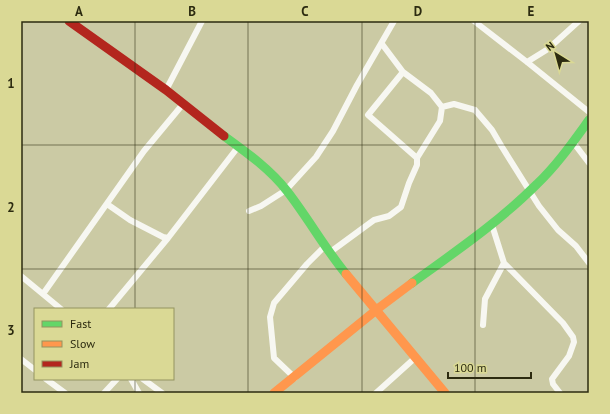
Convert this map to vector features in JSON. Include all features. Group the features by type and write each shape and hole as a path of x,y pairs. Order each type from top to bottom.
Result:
{"street":[{"path":"69,21 166,90 269,172 286,190 326,250 445,393"},
{"path":"166,90 202,21"},
{"path":"248,211 261,206 286,190 316,158 334,131 357,85 394,21"},
{"path":"474,21 589,112"},
{"path":"527,62 548,49 578,21"},
{"path":"295,378 274,358 270,317 274,303 307,264 326,250 374,220 389,216 401,207 417,164 417,158 440,121 442,107 431,93 403,72 382,44"},
{"path":"403,72 368,115 417,158"},
{"path":"42,294 144,151 183,104"},
{"path":"442,107 454,104 475,110 492,130 539,206 558,230 576,246 589,263"},
{"path":"274,393 295,378 377,310 492,225 530,192 555,164 589,120"},
{"path":"573,142 589,163"},
{"path":"110,308 168,238 238,147"},
{"path":"107,204 140,226 168,238"},
{"path":"492,225 504,263 563,324 573,337 574,342 569,356 552,379 553,384 560,393"},
{"path":"483,325 485,299 504,263"},
{"path":"21,276 60,308"},
{"path":"376,393 416,357"},
{"path":"21,360 34,369"},
{"path":"47,380 64,393"},
{"path":"104,393 116,380"},
{"path":"131,380 139,393"},
{"path":"144,380 162,393"}],"traffic: fast":[{"path":"412,283 476,236 522,198 551,169 589,120"},
{"path":"224,136 273,175 295,201 346,274"}],"traffic: slow":[{"path":"346,274 445,393"},
{"path":"274,393 412,283"}],"traffic: jam":[{"path":"69,21 166,90 224,136"}]}
